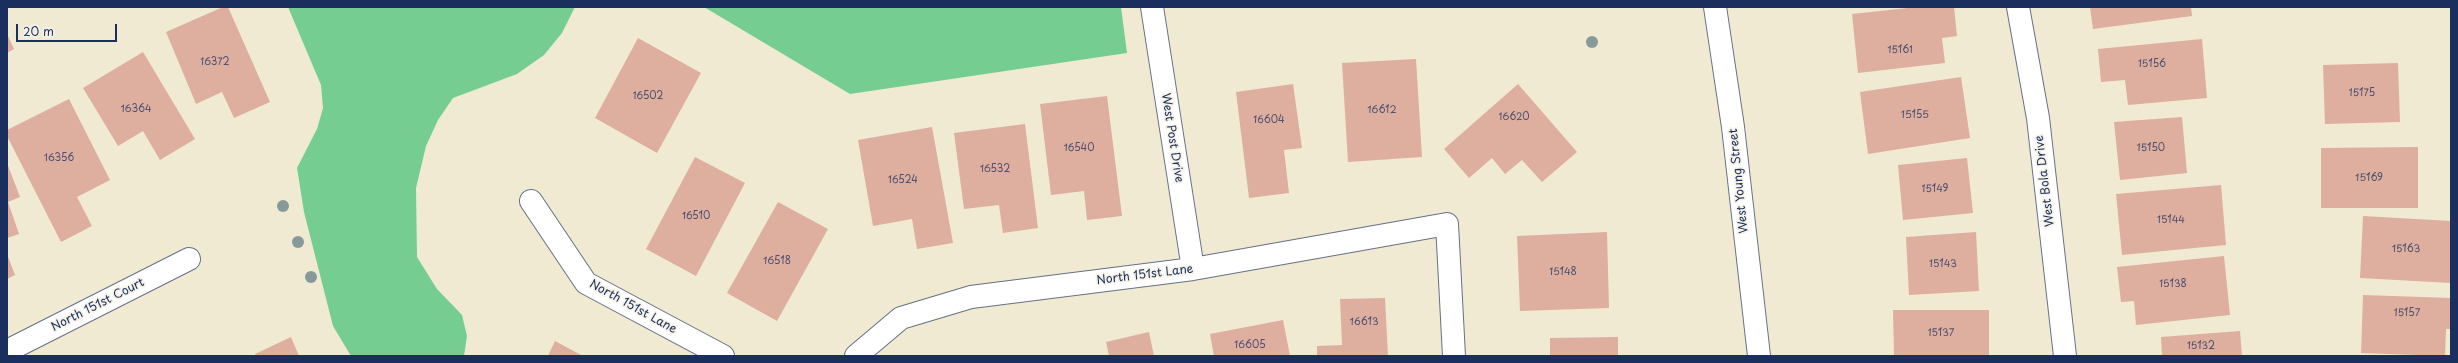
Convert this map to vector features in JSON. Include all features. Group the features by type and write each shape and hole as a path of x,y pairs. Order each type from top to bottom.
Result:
{"street":[{"name":"West Post Drive","path":"1152,7 1193,269"},
{"name":"West Young Street","path":"1715,7 1733,127 1759,356"},
{"name":"West Bola Drive","path":"2018,7 2038,118 2065,356"},
{"name":"North 151st Lane","path":"531,202 586,283 723,356"},
{"name":"North 151st Lane","path":"856,356 901,318 971,297 1193,269 1447,224 1454,356"},
{"name":"North 151st Court","path":"7,351 190,259"}],"green space":[{"path":"288,7 575,7 562,33 544,55 517,74 453,98 438,120 426,146 416,188 417,257 437,289 462,315 467,336 464,356 351,356 333,326 304,212 297,168 317,129 323,108 321,85"},
{"path":"704,7 1121,7 1127,53 850,94"}],"building":[{"path":"223,7 228,7 270,102 234,118 222,92 196,104 166,32"},
{"path":"1917,7 1954,7 1957,36 1942,38 1945,63 1858,73 1852,14"},
{"path":"2090,7 2191,7 2192,16 2093,29"},
{"path":"7,34 14,49 7,53"},
{"path":"638,38 701,73 657,153 595,118"},
{"path":"2202,39 2207,98 2128,105 2125,80 2101,82 2098,49"},
{"path":"143,52 195,139 160,160 143,131 118,146 83,88"},
{"path":"1416,59 1422,157 1348,162 1342,63"},
{"path":"2398,63 2400,122 2325,124 2323,65"},
{"path":"1961,77 1970,138 1868,154 1860,92"},
{"path":"1293,84 1302,148 1284,150 1289,193 1249,198 1236,92"},
{"path":"1518,84 1577,152 1542,182 1522,160 1505,174 1492,158 1469,178 1444,149"},
{"path":"1107,96 1122,216 1087,220 1084,191 1051,195 1040,104"},
{"path":"69,99 110,180 77,197 92,226 61,242 7,136 7,130"},
{"path":"2182,117 2187,173 2120,180 2114,122"},
{"path":"1025,124 1038,228 1003,233 999,205 964,209 954,133"},
{"path":"932,127 953,243 917,249 912,219 873,226 858,140"},
{"path":"2418,147 2418,208 2321,208 2321,148"},
{"path":"695,157 745,183 696,276 646,249"},
{"path":"1967,158 1973,213 1903,220 1898,165"},
{"path":"7,163 20,197 8,202 19,234 7,238"},
{"path":"2221,185 2226,245 2122,255 2116,194"},
{"path":"778,202 828,229 777,321 727,293"},
{"path":"2363,216 2451,221 2451,283 2360,278"},
{"path":"1607,232 1609,308 1520,311 1517,236"},
{"path":"1976,232 1979,291 1909,295 1906,237"},
{"path":"7,254 15,275 7,279"},
{"path":"2224,256 2230,315 2136,325 2134,301 2121,302 2117,267"},
{"path":"2363,295 2451,298 2451,329 2446,329 2445,356 2361,353"},
{"path":"1385,298 1388,356 1317,356 1317,346 1342,345 1340,299"},
{"path":"1893,310 1989,310 1989,356 1894,356"},
{"path":"1283,320 1290,356 1214,356 1210,334"},
{"path":"2240,331 2242,356 2162,356 2161,337"},
{"path":"1149,332 1154,356 1109,356 1106,342"},
{"path":"291,337 299,356 256,356 255,354"},
{"path":"1618,337 1618,356 1550,356 1550,338"},
{"path":"555,341 583,356 548,356"}]}
